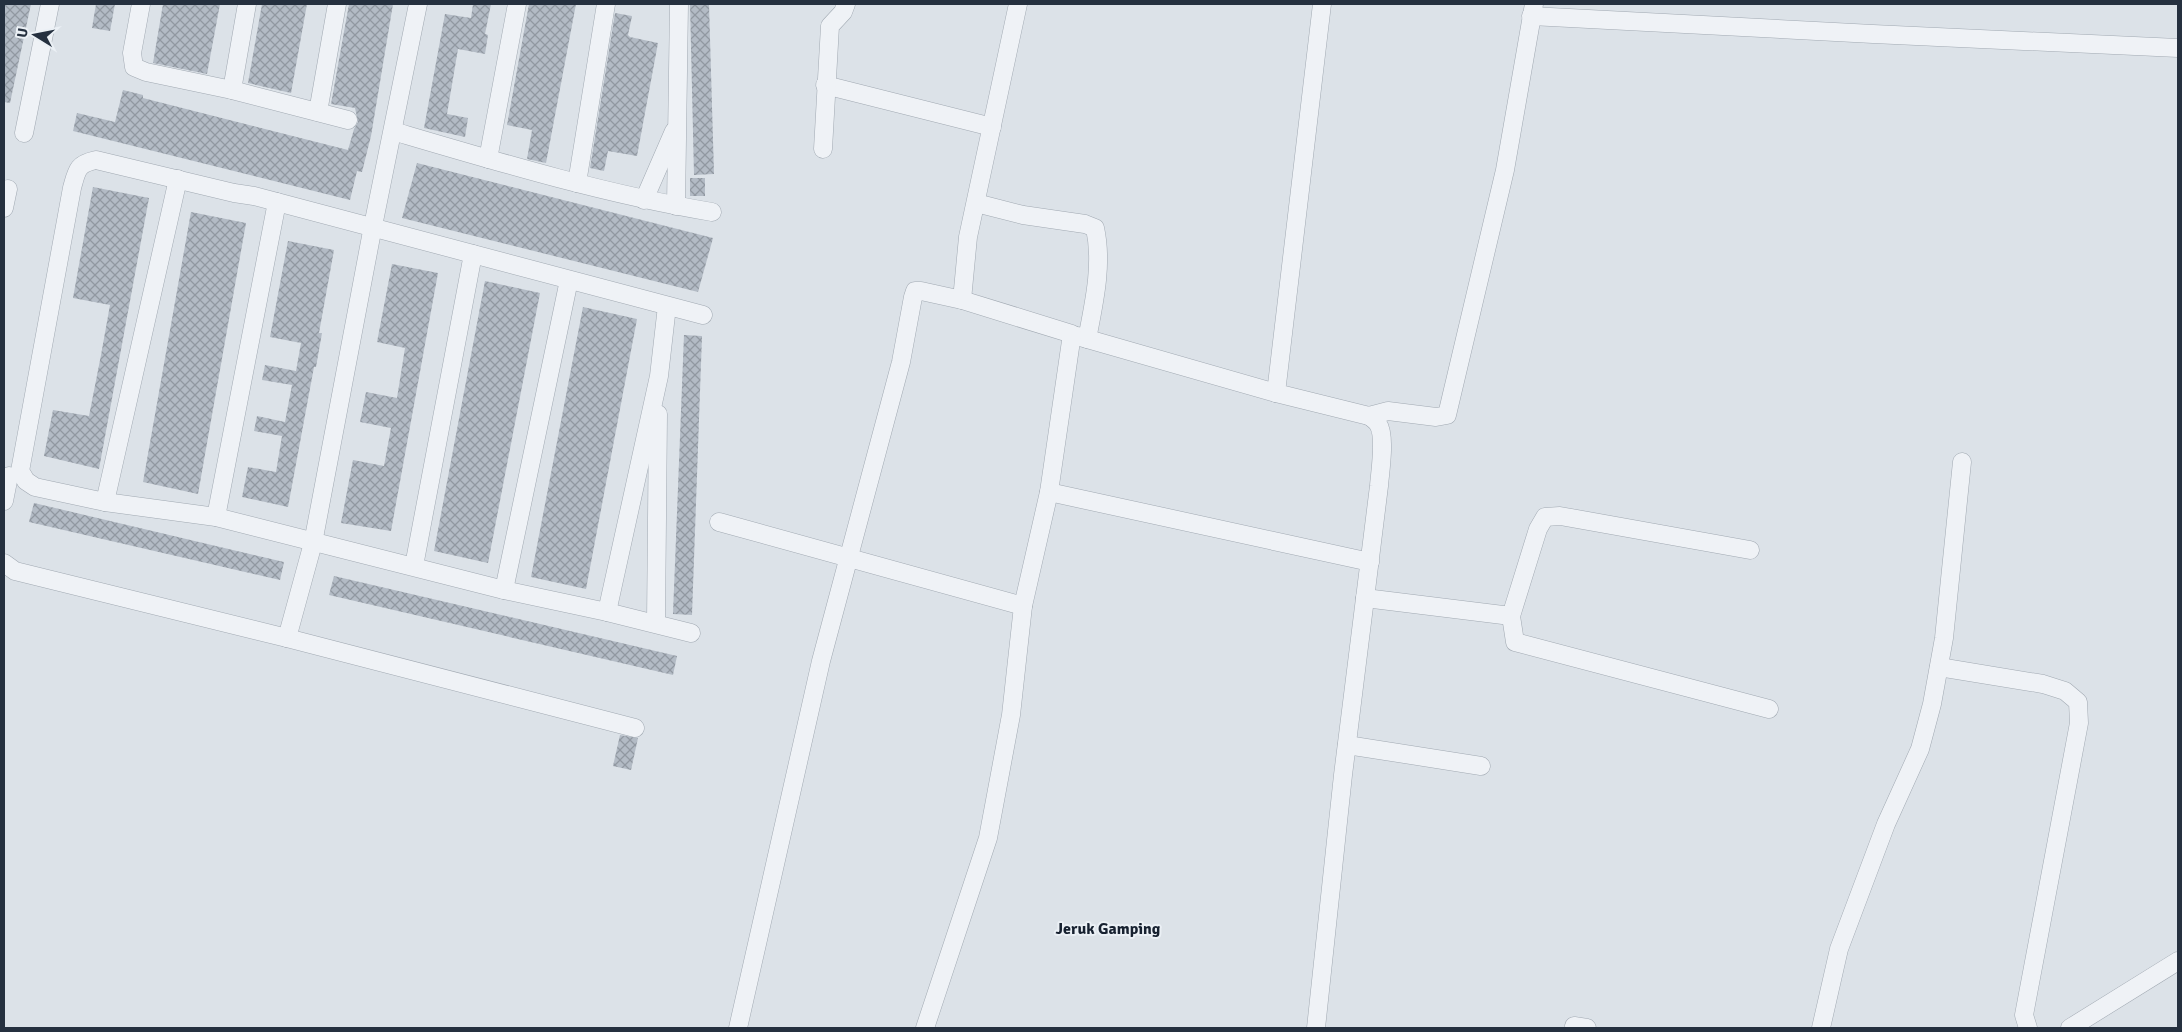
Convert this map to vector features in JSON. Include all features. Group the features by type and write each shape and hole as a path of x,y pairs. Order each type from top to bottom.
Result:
{"street":[{"path":"24,133 50,4"},
{"path":"141,4 132,53 134,67 146,72 232,90 348,120"},
{"path":"232,90 247,4"},
{"path":"318,112 338,4"},
{"path":"287,638 313,543 373,226 418,4"},
{"path":"488,159 517,4"},
{"path":"577,183 606,4"},
{"path":"676,206 679,4"},
{"path":"823,149 825,86 830,26 843,12 846,4"},
{"path":"962,300 968,236 1018,4"},
{"path":"1276,393 1322,4"},
{"path":"1369,416 1388,411 1436,417 1448,415 1505,170 1533,10 1873,34 2178,48"},
{"path":"825,86 992,127"},
{"path":"644,200 677,124"},
{"path":"393,131 577,183 644,200 712,212"},
{"path":"4,501 12,476 21,464 77,169 84,162 96,160 277,202 703,315"},
{"path":"105,502 178,179"},
{"path":"4,208 8,189"},
{"path":"216,517 277,202"},
{"path":"925,1028 988,838 1011,715 1023,606 1049,492 1079,337 1095,297 1098,239 1095,228 1085,224 1023,214 976,203"},
{"path":"414,566 473,254"},
{"path":"504,590 569,280"},
{"path":"738,1028 821,661 901,362 913,297 916,291 962,300 1079,337 1276,393 1369,416 1379,425 1382,434 1379,486 1347,745 1316,1028"},
{"path":"656,623 659,376 667,306"},
{"path":"607,612 659,376"},
{"path":"1821,1028 1839,949 1886,824 1920,749 1932,704 1944,638 1962,462"},
{"path":"12,476 35,487 105,502 216,517 504,590 656,623 691,633"},
{"path":"1049,492 1370,562"},
{"path":"1750,550 1560,516 1545,517 1538,529 1512,616 1515,642 1769,709"},
{"path":"719,522 1023,606"},
{"path":"4,563 15,571 287,638 635,728"},
{"path":"1365,598 1512,616"},
{"path":"1939,667 2043,684 2065,691 2078,702 2079,723 2024,1015 2028,1028"},
{"path":"1347,745 1482,766"},
{"path":"2070,1028 2178,961"}],"building":[{"path":"4,4 31,4 10,103 4,102"},
{"path":"96,4 115,4 110,31 92,28"},
{"path":"163,4 220,4 207,74 153,63"},
{"path":"262,4 307,4 291,93 248,83"},
{"path":"349,4 393,4 371,136 362,172 357,171 350,200 73,131 77,113 115,122 123,90 143,95 143,98 348,150 358,122 355,108 331,104"},
{"path":"473,4 491,4 485,34 488,35 485,54 458,49 447,114 468,118 465,137 424,128 445,14 471,18"},
{"path":"529,4 576,4 546,163 527,159 532,130 507,125"},
{"path":"690,4 709,4 714,174 694,175"},
{"path":"615,13 632,16 628,35 630,37 658,43 637,156 608,151 604,171 590,168"},
{"path":"417,163 713,238 698,292 402,218"},
{"path":"690,178 705,178 705,196 690,196"},
{"path":"93,187 149,198 99,469 44,456 53,410 89,416 101,355 110,305 73,298"},
{"path":"191,212 246,223 198,494 143,482"},
{"path":"288,241 334,250 319,333 322,333 316,367 314,367 288,507 242,497 248,467 276,472 282,436 254,431 257,416 285,422 292,385 262,380 265,365 296,371 301,343 270,337"},
{"path":"392,264 438,273 391,531 341,523 353,460 384,466 391,428 360,422 366,392 397,398 405,348 377,342"},
{"path":"485,281 540,293 488,563 434,551"},
{"path":"583,307 637,319 586,589 531,577"},
{"path":"684,335 702,336 692,615 673,614"},
{"path":"34,503 284,562 280,580 29,522"},
{"path":"334,576 677,656 673,675 329,595"},
{"path":"620,735 638,738 631,770 613,766"}],"district":[{"name":"Jeruk Gamping","path":"1108,929"}]}
